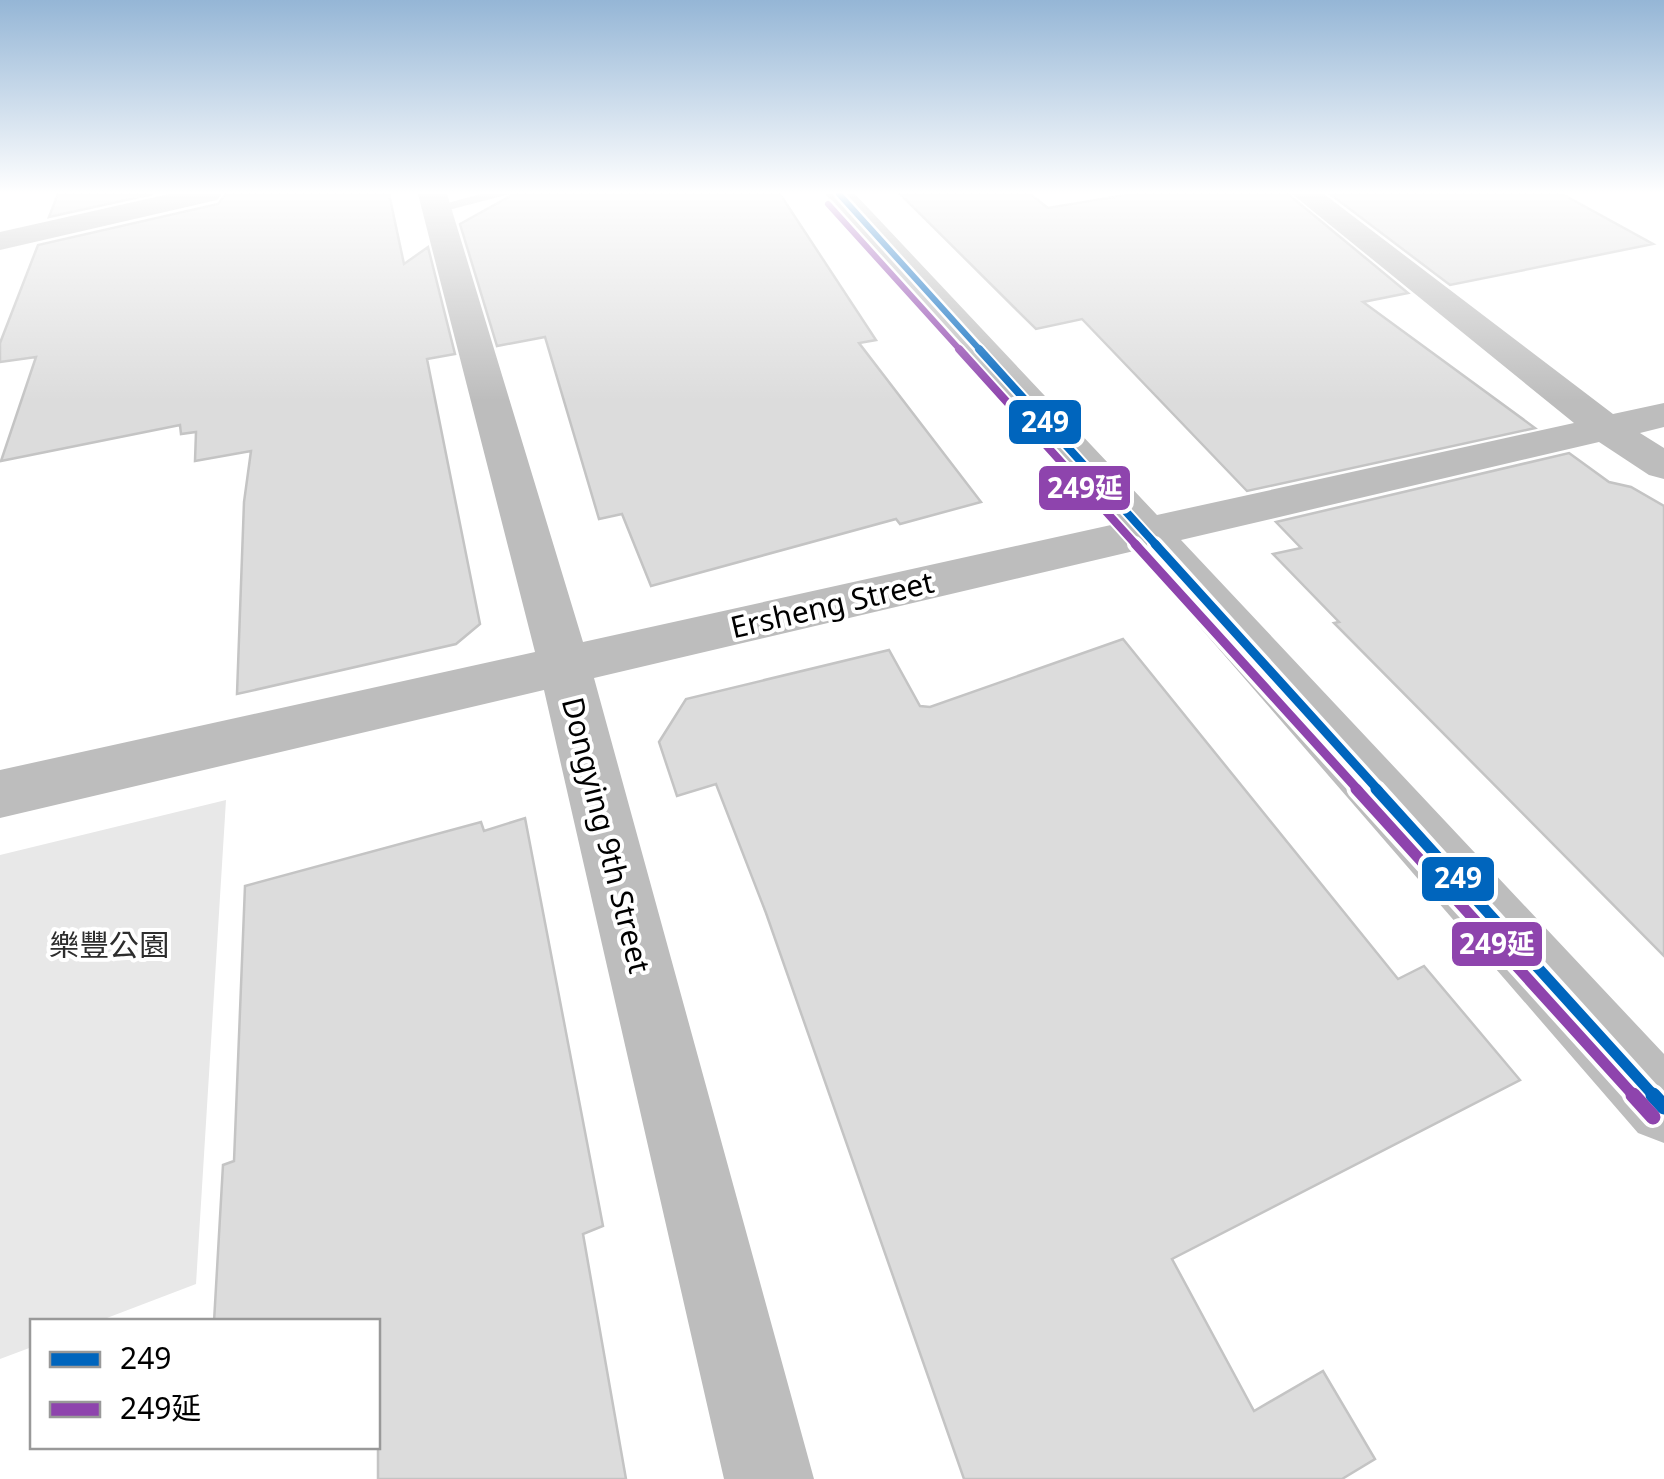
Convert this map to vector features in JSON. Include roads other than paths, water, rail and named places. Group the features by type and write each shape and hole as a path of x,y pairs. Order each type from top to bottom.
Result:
{"street":[{"name":"Dongying 9th Street","path":"452,263 566,668 769,1479"},
{"path":"901,263 1664,1106"},
{"path":"1394,263 1605,428 1664,466"},
{"name":"Ersheng Street","path":"0,794 1664,415"}],"park label":[{"name":"樂豐公園","path":"109,944"}]}
